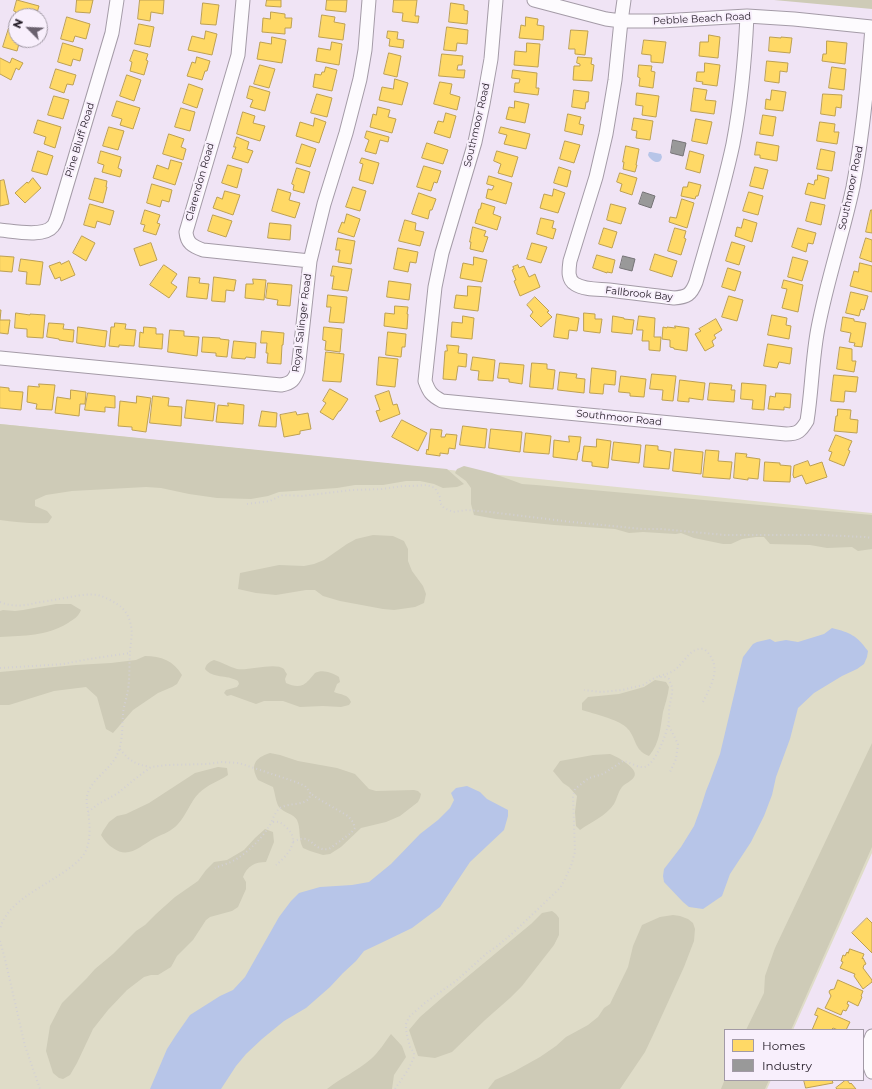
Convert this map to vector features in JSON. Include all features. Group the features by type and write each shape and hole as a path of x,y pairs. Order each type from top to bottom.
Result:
{"street":[{"name":"Pine Bluff Road","path":"0,230 38,233 46,232 53,227 57,218 112,33 117,0"},
{"name":"Clarendon Road","path":"243,0 238,55 186,232 187,240 195,247 203,250 310,261"},
{"name":"Royal Salinger Road","path":"0,358 281,385 289,383 295,378 298,370 310,261 324,204 356,99 365,50 369,0"},
{"name":"Southmoor Road","path":"496,0 491,59 484,104 475,142 442,253 435,287 425,381 428,390 442,401 786,434 795,434 802,430 807,421 818,328 847,213 858,161 864,117 872,27"},
{"name":"Pebble Beach Road","path":"534,0 606,19 621,21 661,21 747,16 872,27"},
{"path":"621,21 624,0"},
{"name":"Fallbrook Bay","path":"621,21 615,80 606,134 596,177 570,262 570,278 576,284 589,288 680,297 688,295 696,282 727,169 742,84 747,16"},
{"path":"872,1036 867,1047 867,1060 872,1072"}],"path":[{"path":"247,504 270,502 282,495 302,496 352,490 427,485 435,488 440,497 440,503 444,508 453,512 467,510 642,529 660,529 726,535 823,535 872,538"},
{"path":"0,602 5,604 25,605 76,596 101,596 118,605 128,614 132,628 129,686 124,712 120,749 110,766 91,786 87,796 89,840 83,855 72,866 10,910 2,921 0,930"},
{"path":"584,690 604,692 627,690 643,685 656,677 673,672 692,652 699,649 704,649 712,658 715,672 713,681 702,704"},
{"path":"0,668 63,664 130,653"},
{"path":"394,1089 408,1070 415,1055 410,1047 406,1029 406,1024 409,1017 426,1002 456,981 487,953 513,933 560,888 571,866 575,852 573,796 575,789 586,779 603,774 623,761 644,767 654,759 668,725 672,690 669,679 665,677 656,677"},
{"path":"668,725 678,744 676,759 670,772"},
{"path":"120,749 133,762 140,765 151,767 222,762 239,763 296,782 305,786 310,793 317,798 348,816 353,822 355,828 351,833 329,849 321,849 303,838 293,842"},
{"path":"88,812 118,793 151,767"},
{"path":"215,868 237,859 250,849 273,822 275,814 280,808 307,801 310,797 310,793"},
{"path":"273,822 279,821 293,836 293,842 287,855 276,865"},
{"path":"0,941 25,1046 40,1089"}],"shaded area":[{"path":"774,0 872,0 872,9"},
{"path":"0,424 872,513 872,853 793,1029 724,1029 724,1081 771,1081 767,1089 0,1089"},
{"path":"0,424 447,469 464,484 457,487 443,488 434,484 420,481 406,481 383,485 355,485 337,488 279,492 268,496 251,499 217,498 161,488 146,487 72,491 46,495 35,500 35,506 47,511 52,517 48,523 6,521 0,520"},
{"path":"464,466 492,473 522,484 872,515 872,549 858,551 852,547 827,548 810,545 770,544 764,537 742,539 731,544 723,544 694,538 681,533 629,533 615,529 554,525 496,519 474,515 471,504 471,488 466,481 455,473 457,469"},
{"path":"373,535 393,536 404,541 408,549 408,561 412,571 423,586 426,594 424,603 415,607 394,610 340,601 323,596 315,590 276,595 238,589 240,573 279,565 304,566 314,564 324,560 356,539"},
{"path":"56,604 71,604 81,610 77,616 68,623 51,631 0,637 0,611 23,610"},
{"path":"145,656 162,658 166,660 175,666 182,675 177,684 158,693 133,710 113,733 106,729 97,697 86,687 54,691 9,705 0,705 0,672 111,663 136,660"},
{"path":"214,660 237,669 268,666 280,667 284,669 287,674 285,679 286,683 295,686 301,686 306,683 315,673 324,671 339,677 340,682 337,684 334,692 346,696 351,702 349,705 341,707 300,707 283,701 264,701 256,704 231,695 227,696 224,693 226,690 237,687 239,684 238,681 208,672 205,669 206,666 209,662"},
{"path":"655,680 666,682 669,687 657,741 649,756 640,750 632,735 622,724 582,710 582,703 588,697 619,694 644,687"},
{"path":"872,743 872,847 791,1029 746,1029 764,993 765,976 775,948"},
{"path":"270,753 298,761 337,768 355,774 369,789 376,791 418,791 421,794 420,798 418,802 400,816 386,822 361,828 341,847 330,854 323,855 303,848 296,818 279,807 273,787 258,780 254,771 255,763 260,757"},
{"path":"610,754 622,760 631,767 634,770 634,777 622,787 614,804 607,812 580,830 576,826 575,812 577,796 553,771 560,761 593,755"},
{"path":"218,767 227,768 228,775 202,790 193,800 181,820 170,830 130,852 119,851 111,847 101,835 109,822 117,816 126,814 149,803 195,773"},
{"path":"265,829 273,832 274,842 266,862 252,865 245,873 243,877 246,882 246,889 238,907 232,911 210,917 206,920 193,940 177,956 171,967 158,975 144,977 127,990 93,1029 70,1075 63,1079 59,1078 53,1073 46,1051 50,1026 62,1003 95,969 113,954 136,931 145,925 175,897 198,881 214,862 227,860 244,850"},
{"path":"552,911 559,918 559,935 554,945 522,986 452,1052 435,1058 418,1056 409,1030 420,1017 531,924 542,913"},
{"path":"673,915 688,919 693,923 695,929 694,941 684,967 645,1052 620,1089 488,1089 495,1080 540,1057 566,1037 588,1025 598,1017 604,1008 610,1004 628,967 633,946 642,925 660,917"},
{"path":"391,1034 402,1046 406,1057 394,1075 392,1089 327,1089 371,1059"},
{"path":"724,1081 769,1081 765,1089 721,1089"}],"water":[{"path":"649,152 661,154 661,160 659,162 655,162 648,155"},
{"path":"832,628 853,635 864,646 868,651 864,664 814,693 798,708 790,739 764,816 751,842 730,874 722,896 703,909 689,907 664,882 664,869 681,847 694,826 720,754 743,657 753,644 757,642 770,639 775,642 786,640 798,642 824,634"},
{"path":"467,786 480,792 487,799 508,810 508,816 504,830 470,862 440,907 412,928 364,951 330,987 306,1008 284,1021 246,1054 221,1089 150,1089 167,1049 190,1015 220,996 233,990 245,977 279,917 299,893 320,887 352,885 369,882 391,864 420,834 438,820 450,808 454,800 451,793 456,788"}],"building: Homes":[{"path":"17,0 39,6 38,8 15,8"},
{"path":"77,0 93,0 90,13 76,12"},
{"path":"140,0 164,0 163,14 151,12 150,21 138,19"},
{"path":"267,0 281,0 281,7 266,6"},
{"path":"327,0 347,0 346,12 326,10"},
{"path":"394,0 417,0 415,16 419,16 418,23 402,21 403,13 393,12"},
{"path":"203,3 219,5 216,25 201,24"},
{"path":"451,3 464,5 464,10 468,11 467,24 449,22"},
{"path":"271,12 285,14 285,18 292,18 291,28 285,28 285,34 262,32 263,18 270,19"},
{"path":"322,15 335,17 334,22 345,24 343,40 319,37"},
{"path":"67,17 90,24 86,39 75,36 73,42 61,39"},
{"path":"526,17 538,19 537,25 544,26 543,40 519,38 521,25 525,26"},
{"path":"139,24 154,27 150,47 135,44"},
{"path":"447,27 468,30 467,44 457,43 456,51 444,50"},
{"path":"571,30 588,31 585,55 575,54 575,49 569,49"},
{"path":"8,31 8,48 18,48 17,51 3,47"},
{"path":"206,31 217,34 212,55 188,50 192,36 204,39"},
{"path":"388,31 398,32 397,39 404,40 403,48 389,46 390,39 387,38"},
{"path":"709,35 720,37 718,58 699,56 700,42 708,42"},
{"path":"272,37 286,40 282,63 257,59 260,42 271,44"},
{"path":"770,37 792,38 790,53 769,51"},
{"path":"644,40 666,42 663,63 651,62 651,55 642,54"},
{"path":"827,41 847,43 845,64 822,61 823,54 826,54"},
{"path":"332,42 342,44 339,65 316,61 318,48 330,50"},
{"path":"63,43 83,49 80,61 73,59 71,66 58,62"},
{"path":"527,43 540,44 538,67 514,65 515,51 526,52"},
{"path":"134,50 148,54 146,60 148,61 144,75 130,71 132,62 130,61"},
{"path":"389,53 401,56 397,77 384,74"},
{"path":"442,54 463,56 462,65 458,65 457,70 465,70 464,78 439,76"},
{"path":"197,57 210,61 202,80 187,76 192,62 195,63"},
{"path":"578,57 592,58 591,64 594,65 592,81 573,80 574,66 580,66 580,64 577,63"},
{"path":"0,58 10,63 12,58 23,63 19,70 16,68 11,80 0,74"},
{"path":"767,61 788,63 787,72 780,71 779,83 765,81"},
{"path":"705,63 720,65 717,86 702,84 703,82 696,81 697,72 704,72"},
{"path":"260,65 275,69 269,88 254,84"},
{"path":"639,65 652,66 651,71 655,72 653,88 639,86"},
{"path":"326,67 337,70 332,91 313,87 315,74 321,75"},
{"path":"832,67 846,69 844,90 829,88"},
{"path":"56,69 76,75 73,85 67,84 64,93 50,88"},
{"path":"513,70 537,73 536,88 539,88 538,95 514,92 515,83 519,83 520,79 512,78"},
{"path":"127,75 141,80 134,101 120,96"},
{"path":"395,79 408,83 402,105 379,100 382,87 393,89"},
{"path":"440,82 452,84 450,94 460,97 457,110 434,104"},
{"path":"189,84 203,89 197,108 183,103"},
{"path":"250,86 270,92 265,111 250,107 253,100 247,98"},
{"path":"694,88 707,90 705,100 716,101 714,114 691,111"},
{"path":"574,90 589,92 588,102 586,102 585,109 572,107"},
{"path":"772,90 786,92 783,111 765,109 766,99 770,100"},
{"path":"637,93 659,96 656,117 642,115 643,106 636,105"},
{"path":"317,94 332,98 327,117 311,113"},
{"path":"823,94 842,95 841,108 836,107 835,116 821,114"},
{"path":"54,96 69,100 63,119 48,115"},
{"path":"117,101 140,108 133,129 120,125 122,119 112,116"},
{"path":"515,101 529,104 525,123 506,119 509,107 514,108"},
{"path":"378,107 390,110 388,117 396,119 392,133 370,127 373,114 376,115"},
{"path":"181,108 195,112 190,131 175,127"},
{"path":"243,112 255,116 253,123 265,126 260,141 237,134"},
{"path":"446,113 456,116 450,138 434,133 438,121 443,122"},
{"path":"568,114 581,117 579,124 584,125 582,135 565,131"},
{"path":"763,115 776,117 773,136 760,134"},
{"path":"315,118 326,122 319,143 296,136 300,122 313,126"},
{"path":"634,118 653,121 650,140 636,138 637,131 632,130"},
{"path":"696,119 712,122 707,144 692,141"},
{"path":"38,120 61,127 55,148 44,144 46,137 34,133"},
{"path":"820,122 835,124 834,132 839,132 837,144 817,141"},
{"path":"109,127 124,131 118,150 103,146"},
{"path":"501,127 530,134 526,149 504,144 507,135 499,133"},
{"path":"367,131 389,137 388,142 380,140 376,154 365,151 369,140 365,138"},
{"path":"169,134 184,139 181,147 186,149 183,160 163,154"},
{"path":"237,137 249,142 247,149 253,151 248,163 232,158 236,147 234,147"},
{"path":"565,141 580,145 574,163 560,159"},
{"path":"757,142 779,146 777,161 760,158 760,155 755,155"},
{"path":"427,143 448,150 443,164 422,158"},
{"path":"302,144 316,149 310,167 296,163"},
{"path":"626,146 639,149 635,172 623,169"},
{"path":"821,149 835,152 832,171 817,169"},
{"path":"38,151 53,156 47,175 32,171"},
{"path":"101,151 121,157 118,168 122,170 120,177 102,172 104,165 98,163"},
{"path":"497,151 518,157 512,177 498,173 501,164 494,161"},
{"path":"690,151 704,155 700,173 686,169"},
{"path":"362,158 379,163 373,184 359,180 363,164 360,163"},
{"path":"171,160 182,163 175,185 153,178 157,165 168,169"},
{"path":"228,165 242,169 237,188 222,183"},
{"path":"424,166 441,171 437,183 434,182 431,191 417,187"},
{"path":"559,167 571,171 567,187 554,183"},
{"path":"755,167 768,170 763,189 750,186"},
{"path":"297,168 310,172 304,193 293,190 294,185 292,184"},
{"path":"620,173 637,178 632,195 620,191 622,184 617,182"},
{"path":"818,175 829,178 825,199 805,194 808,183 814,185"},
{"path":"489,176 512,183 506,204 486,198 488,189 492,190 494,186 487,184"},
{"path":"33,178 41,188 25,203 15,193"},
{"path":"95,178 107,181 103,203 89,199"},
{"path":"4,180 9,204 0,206 0,181"},
{"path":"689,182 701,185 698,196 696,196 695,199 681,196 683,187 687,187"},
{"path":"152,184 172,190 169,202 162,200 160,207 147,203"},
{"path":"353,187 366,191 360,211 346,207"},
{"path":"278,189 291,193 289,200 300,203 295,218 272,211"},
{"path":"554,189 565,193 558,213 540,208 544,194 552,196"},
{"path":"225,191 240,195 233,215 213,208 217,197 222,199"},
{"path":"749,192 763,196 758,215 743,211"},
{"path":"419,193 436,199 432,210 430,210 428,219 412,214"},
{"path":"682,199 694,203 687,228 669,222 670,217 676,218"},
{"path":"811,202 825,205 821,225 806,221"},
{"path":"482,203 495,207 493,214 501,217 497,230 475,223"},
{"path":"90,204 114,211 110,225 97,221 95,228 84,225"},
{"path":"611,204 626,208 621,224 607,220"},
{"path":"145,210 160,215 157,223 160,224 156,235 143,231 145,225 141,224"},
{"path":"872,210 872,233 866,232"},
{"path":"347,214 360,219 354,237 338,232 342,222 344,223"},
{"path":"213,215 232,221 226,237 208,231"},
{"path":"541,218 554,221 552,228 556,229 553,239 537,234"},
{"path":"744,219 757,223 752,242 735,236 737,227 741,228"},
{"path":"405,220 416,223 415,230 424,232 420,246 399,241"},
{"path":"270,223 291,225 290,240 268,238"},
{"path":"473,227 486,231 484,236 488,237 483,252 470,249"},
{"path":"604,228 617,232 612,248 599,244"},
{"path":"675,228 686,231 684,238 686,239 681,255 668,251"},
{"path":"798,228 816,233 813,244 808,243 806,252 792,247"},
{"path":"82,236 95,243 86,261 73,253"},
{"path":"338,238 355,241 351,264 338,262 340,250 336,250"},
{"path":"866,238 872,240 872,262 860,258"},
{"path":"732,242 745,246 739,265 726,261"},
{"path":"151,243 157,260 140,266 134,249"},
{"path":"532,243 547,247 541,263 527,259"},
{"path":"398,248 418,252 416,263 410,262 408,272 394,269"},
{"path":"655,254 677,261 672,277 650,270"},
{"path":"597,255 615,260 612,273 607,273 593,268"},
{"path":"0,256 14,257 12,272 0,271"},
{"path":"474,257 487,260 482,282 460,278 463,263 473,265"},
{"path":"793,257 808,261 802,281 788,277"},
{"path":"21,259 43,262 40,285 26,284 27,272 19,271"},
{"path":"69,261 75,275 61,281 60,277 55,279 49,266 60,262 61,264"},
{"path":"860,263 872,266 872,292 850,286 854,271 858,272"},
{"path":"164,265 177,274 171,283 177,287 169,298 150,285"},
{"path":"518,265 519,268 524,266 529,277 535,274 540,287 520,296 514,281 516,280 512,270 514,269 513,267"},
{"path":"333,266 352,269 348,291 332,289 334,276 331,276"},
{"path":"728,268 741,272 735,291 722,287"},
{"path":"189,277 200,278 199,283 209,284 207,299 187,297"},
{"path":"214,277 236,280 234,291 226,290 225,302 212,301"},
{"path":"253,279 266,280 264,300 245,298 246,284 253,284"},
{"path":"784,280 803,285 798,312 782,308 787,289 782,288"},
{"path":"389,281 411,284 409,300 387,297"},
{"path":"268,283 292,285 290,306 277,305 278,300 266,298"},
{"path":"468,286 481,287 478,311 454,308 456,295 467,296"},
{"path":"851,292 868,296 864,310 861,309 859,316 846,313"},
{"path":"328,295 347,297 344,323 329,322 331,307 327,307"},
{"path":"729,296 743,300 737,321 722,317"},
{"path":"535,297 549,311 547,312 552,317 541,327 530,316 533,312 527,305"},
{"path":"395,306 408,307 407,329 384,326 385,313 394,314"},
{"path":"16,313 45,315 43,338 27,337 27,329 15,328"},
{"path":"584,313 595,314 595,319 602,319 600,333 584,331"},
{"path":"557,314 579,318 577,331 569,330 568,339 554,337"},
{"path":"772,315 787,318 786,325 791,326 789,339 768,335"},
{"path":"463,316 474,318 472,339 451,337 452,322 462,323"},
{"path":"613,316 634,320 632,334 612,332"},
{"path":"639,316 655,318 654,337 661,337 660,351 649,350 649,341 642,341 643,330 637,330"},
{"path":"843,317 866,323 862,347 854,346 855,343 849,342 851,333 841,331"},
{"path":"716,319 722,330 714,335 716,338 712,341 714,346 705,351 695,334 701,331 699,329"},
{"path":"0,320 10,320 8,334 0,333"},
{"path":"49,323 64,324 63,329 74,330 73,342 47,337"},
{"path":"115,323 126,324 125,329 136,330 134,346 109,346 111,327 114,327"},
{"path":"675,326 689,328 687,351 674,349 670,347 670,340 662,339 663,327 675,328"},
{"path":"78,327 107,331 105,347 77,343"},
{"path":"144,327 156,328 156,334 163,334 162,349 139,347 140,332 143,333"},
{"path":"324,327 342,329 340,352 325,350 326,341 323,340"},
{"path":"170,330 184,331 184,336 199,337 197,356 168,352"},
{"path":"262,331 284,333 281,364 267,363 267,343 261,343"},
{"path":"388,332 406,334 405,347 402,347 401,357 386,355"},
{"path":"203,337 229,340 227,357 216,356 216,353 202,352"},
{"path":"234,341 256,343 255,358 232,358"},
{"path":"768,344 792,348 790,364 779,362 777,368 764,366"},
{"path":"447,345 459,346 458,353 467,354 466,367 458,366 456,380 443,379 445,351 447,351"},
{"path":"840,347 852,349 852,361 856,361 854,372 837,369"},
{"path":"326,352 344,354 341,382 323,381"},
{"path":"379,357 398,359 395,387 377,385"},
{"path":"473,357 495,360 493,381 478,380 479,371 471,370"},
{"path":"500,363 524,365 522,384 509,382 509,379 498,378"},
{"path":"532,363 547,364 547,369 555,370 553,389 530,387"},
{"path":"592,368 616,371 615,385 604,384 603,394 590,393"},
{"path":"560,372 577,374 576,378 585,379 584,393 558,390"},
{"path":"652,374 676,376 673,401 662,400 663,390 650,389"},
{"path":"834,375 858,377 856,392 845,391 844,402 831,401"},
{"path":"621,376 646,379 644,397 630,396 630,393 619,392"},
{"path":"680,380 705,383 703,400 689,398 689,402 678,401"},
{"path":"710,383 732,385 731,390 735,390 734,402 708,400"},
{"path":"742,383 766,385 764,410 752,409 753,400 741,399"},
{"path":"39,384 55,385 52,410 36,409 37,404 27,402 28,386 39,387"},
{"path":"0,387 9,388 9,391 23,392 21,410 0,408"},
{"path":"330,389 348,399 333,420 320,412 326,403 323,401"},
{"path":"71,390 86,392 85,404 80,404 79,416 55,413 57,397 70,399"},
{"path":"389,391 393,405 397,404 400,414 380,422 376,411 380,410 375,396"},
{"path":"88,393 115,396 115,408 105,407 105,412 85,410"},
{"path":"776,393 791,394 790,408 784,407 784,410 768,409 770,396 775,397"},
{"path":"137,396 151,398 146,432 132,430 132,427 118,426 120,401 136,403"},
{"path":"153,396 169,398 168,406 182,407 181,426 150,423"},
{"path":"187,400 215,403 213,421 185,418"},
{"path":"228,403 244,405 243,424 216,422 218,405 228,406"},
{"path":"838,409 851,410 850,419 858,420 857,433 834,431"},
{"path":"262,411 277,413 276,427 259,426"},
{"path":"296,412 297,415 308,413 311,429 300,431 300,434 284,437 280,415"},
{"path":"402,420 427,433 418,451 392,437"},
{"path":"463,426 487,429 485,448 460,445"},
{"path":"431,429 442,430 441,437 445,437 446,434 457,435 455,449 449,448 448,454 440,453 440,456 426,454"},
{"path":"491,429 522,432 520,452 489,448"},
{"path":"526,433 551,436 549,454 524,452"},
{"path":"836,435 852,441 844,466 829,460 832,452 829,451"},
{"path":"569,436 581,437 577,460 553,457 554,440 569,442"},
{"path":"597,439 611,441 608,468 592,466 592,462 582,461 584,446 596,447"},
{"path":"614,442 641,445 639,463 612,460"},
{"path":"646,445 658,446 658,450 671,452 669,469 644,467"},
{"path":"675,449 703,452 701,474 673,471"},
{"path":"706,450 719,451 718,461 732,462 730,479 703,477"},
{"path":"736,453 747,454 746,457 760,459 758,479 748,478 748,480 734,478"},
{"path":"808,461 810,466 822,462 827,477 806,484 802,475 794,478 794,466"},
{"path":"765,462 780,463 780,465 791,466 790,482 764,481"},
{"path":"867,918 872,923 872,953 852,933"},
{"path":"850,949 864,954 862,959 863,958 866,964 863,968 872,982 863,989 854,976 855,974 840,968 843,962 841,961 843,955 845,956"},
{"path":"838,980 863,991 858,1006 848,1001 847,1004 849,1005 846,1011 843,1010 841,1015 825,1008 831,996 829,992 830,990 834,989"},
{"path":"818,1008 850,1022 846,1029 812,1029 818,1016 815,1015"},
{"path":"804,1081 832,1081 833,1083 806,1088"},
{"path":"845,1081 848,1081 856,1089 837,1089 836,1088"}],"building: Industry":[{"path":"673,140 686,143 683,156 671,153"},
{"path":"643,192 655,196 651,208 639,204"},
{"path":"623,256 635,259 632,271 620,268"}]}
